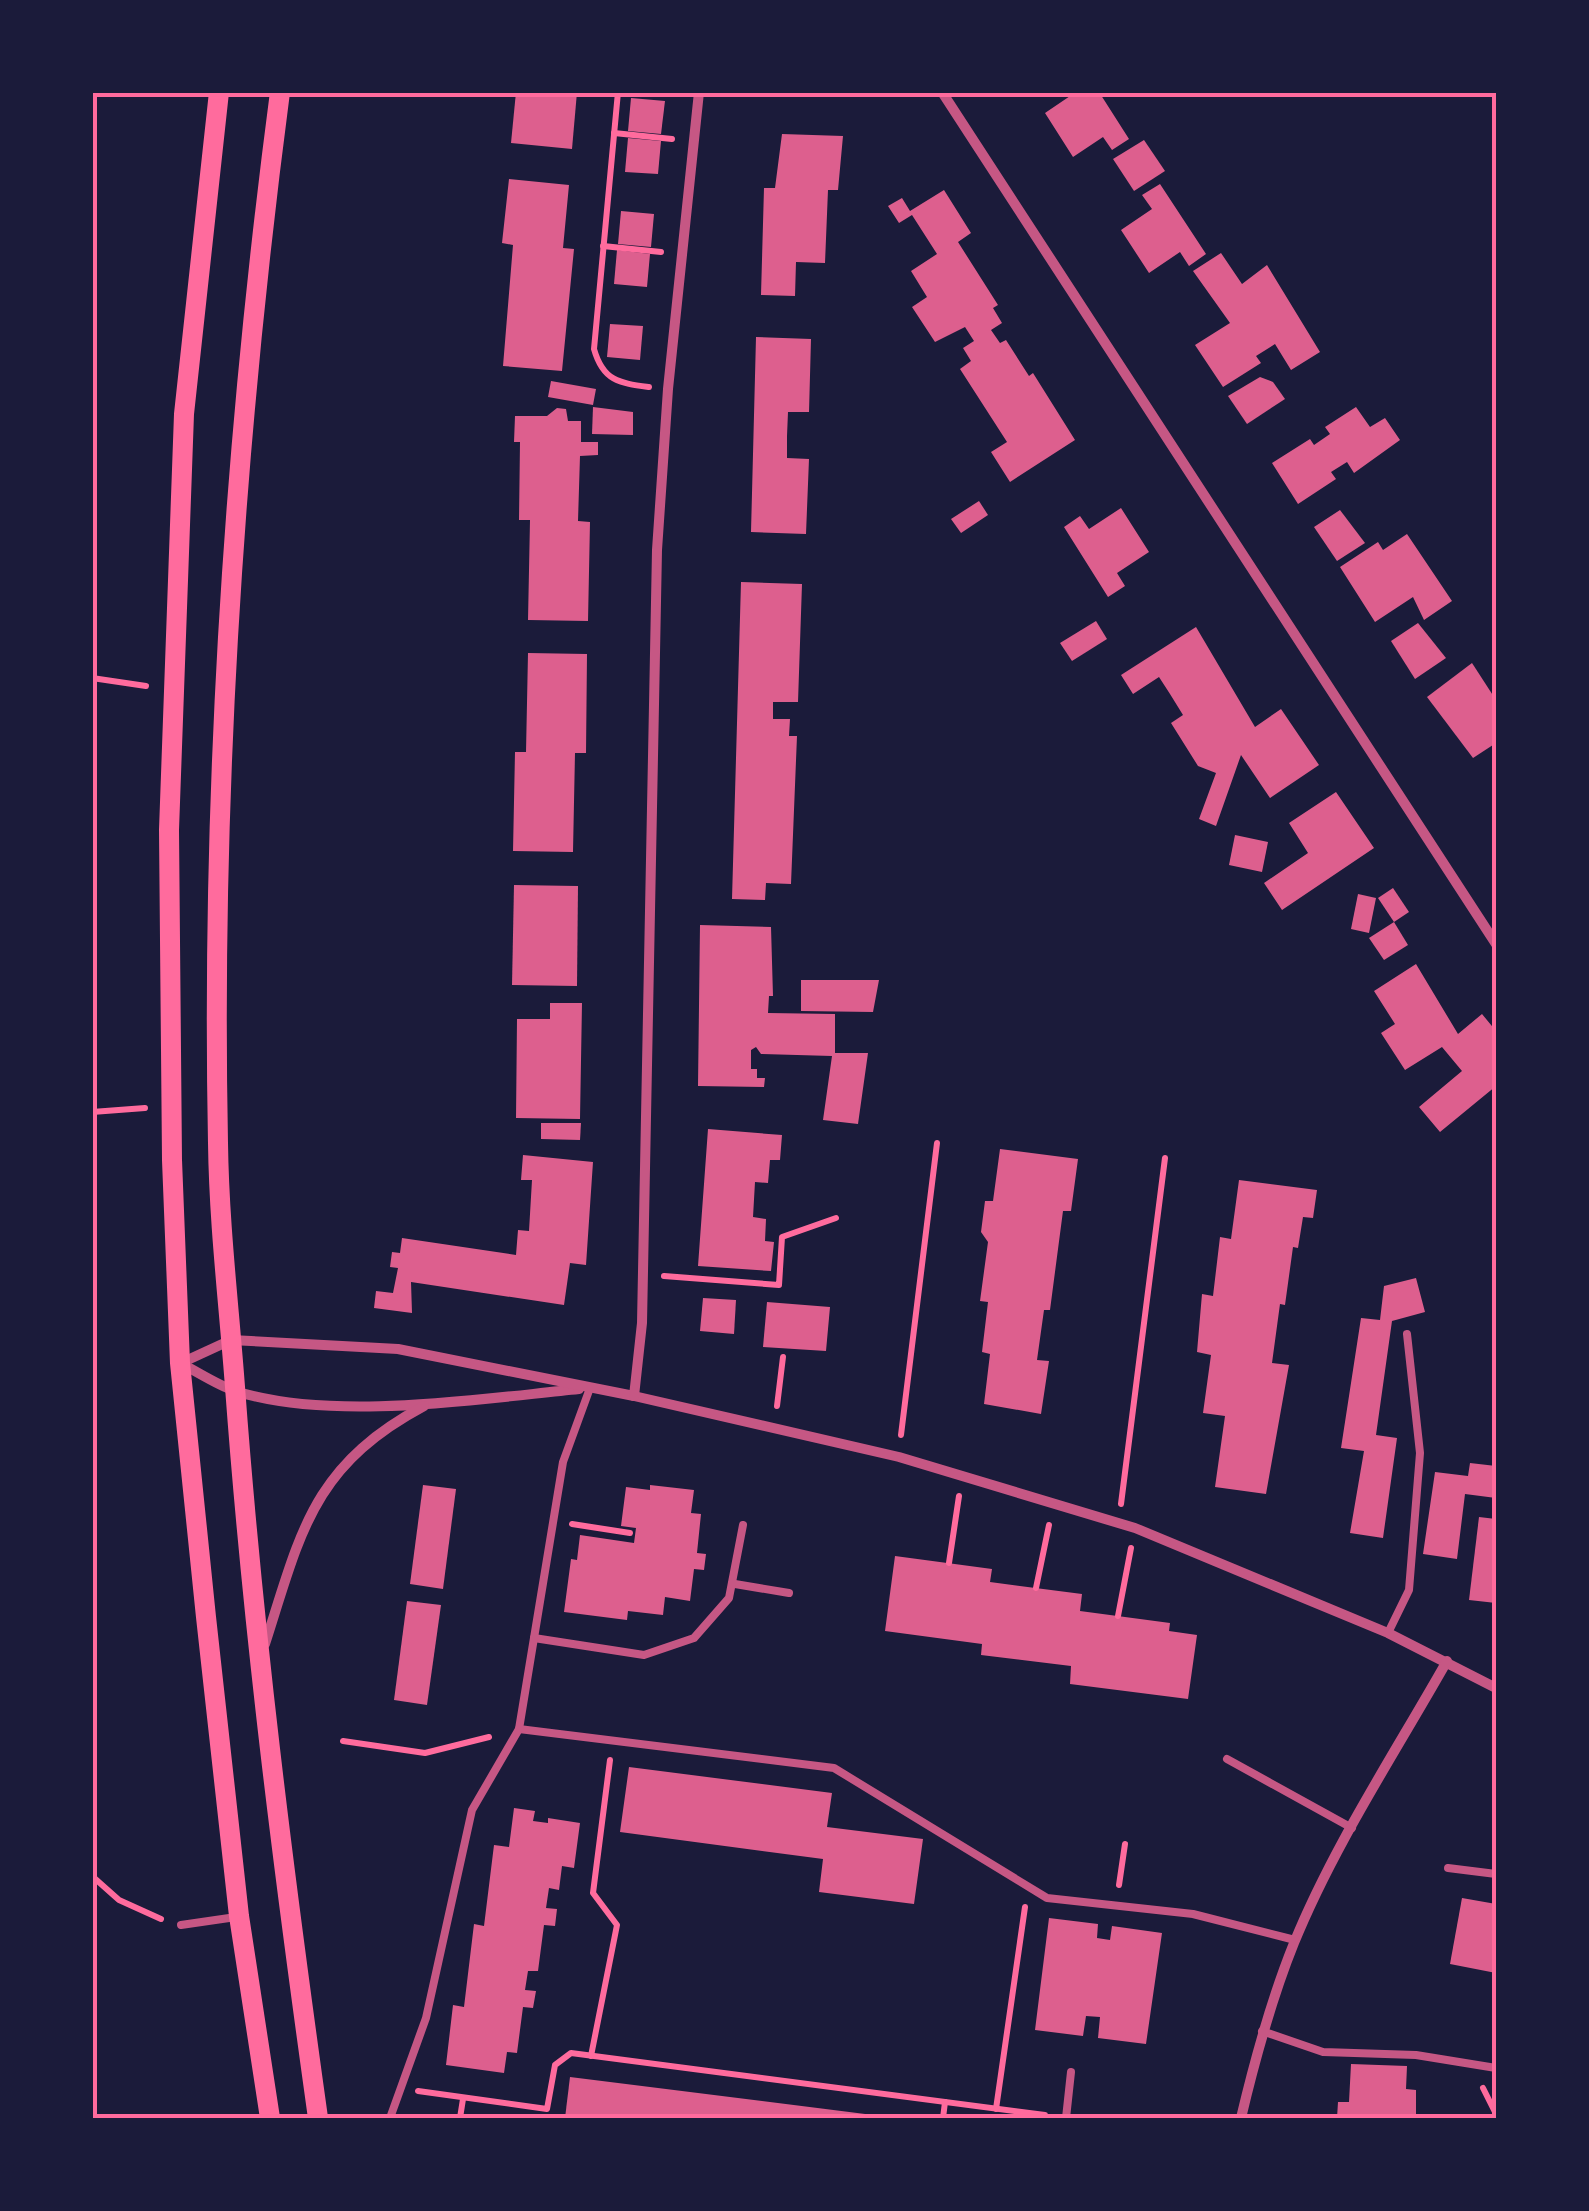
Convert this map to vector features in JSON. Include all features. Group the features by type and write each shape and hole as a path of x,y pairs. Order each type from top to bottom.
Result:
{"main road":[{"path":"219,92 184,414 168,905 171,1106 180,1363 239,1916 270,2118"},
{"path":"280,92 246,370 222,704 217,872 218,1148 258,1664 318,2118"}],"street":[{"path":"634,1396 643,1274 653,680 668,389 699,92"},
{"path":"942,92 1496,944"},
{"path":"180,1363 231,1340 398,1349 634,1396 899,1457 1136,1528 1388,1632 1496,1688"},
{"path":"180,1363 235,1391 310,1403 427,1405 590,1388"},
{"path":"258,1664 296,1547 324,1487 352,1453 427,1405"},
{"path":"1241,2118 1262,2031 1296,1940 1352,1828 1448,1661"}],"lane":[{"path":"1388,1632 1408,1590 1420,1453 1407,1334"},
{"path":"390,2118 426,2018 472,1810 520,1729 562,1462 590,1388"},
{"path":"534,1638 644,1655 694,1638 730,1598 743,1525"},
{"path":"735,1584 789,1592"},
{"path":"520,1729 834,1768 1047,1898 1192,1914 1296,1940"},
{"path":"1227,1759 1352,1828"},
{"path":"1448,1868 1496,1874"},
{"path":"181,1925 239,1916"},
{"path":"1262,2031 1323,2052 1416,2055 1496,2068"},
{"path":"1066,2118 1071,2072"}],"path":[{"path":"618,92 594,349 600,369 614,382 668,389"},
{"path":"614,133 656,138"},
{"path":"603,246 645,250"},
{"path":"92,678 176,690"},
{"path":"92,1112 171,1106"},
{"path":"899,1457 937,1143"},
{"path":"1118,1522 1164,1158"},
{"path":"643,1274 779,1285 782,1237 836,1218"},
{"path":"773,1426 784,1357"},
{"path":"948,1564 962,1475"},
{"path":"1036,1588 1055,1501"},
{"path":"553,1522 630,1532"},
{"path":"1118,1616 1136,1528"},
{"path":"343,1741 424,1753 520,1729"},
{"path":"591,2056 617,1925 593,1893 613,1738"},
{"path":"1116,1906 1124,1844"},
{"path":"92,1876 119,1900 181,1925"},
{"path":"996,2109 1028,1886"},
{"path":"402,2089 548,2109 556,2066 572,2052 996,2109 1012,2115 1066,2118"},
{"path":"460,2118 463,2099"},
{"path":"943,2118 946,2102"}],"building":[{"path":"516,92 577,92 572,149 511,143"},
{"path":"1076,92 1099,92 1129,139 1112,150 1103,137 1073,157 1045,113"},
{"path":"631,98 665,101 661,134 628,131"},
{"path":"782,134 843,136 838,190 828,190 825,263 796,262 795,296 761,295 764,188 775,188"},
{"path":"628,138 661,141 658,174 625,172"},
{"path":"1144,140 1165,171 1134,191 1113,159"},
{"path":"509,179 569,185 563,248 574,249 562,371 503,366 513,245 502,243"},
{"path":"1160,184 1206,254 1189,266 1180,252 1149,273 1121,230 1152,209 1142,195"},
{"path":"944,190 971,233 958,242 998,305 993,308 1002,323 991,330 1000,343 1006,340 1029,376 1033,373 1075,440 1010,482 991,452 1007,442 960,369 971,361 963,348 974,341 965,327 935,342 912,307 927,297 911,271 937,254 912,215 899,223 888,206 902,198 910,211"},
{"path":"621,211 654,214 651,247 618,244"},
{"path":"617,250 650,254 647,287 614,284"},
{"path":"1221,253 1242,284 1267,265 1320,352 1291,370 1275,344 1256,356 1261,363 1223,387 1195,345 1230,323 1193,271"},
{"path":"610,324 643,326 640,360 607,357"},
{"path":"756,337 811,339 809,412 788,412 787,436 787,458 809,459 806,534 751,532"},
{"path":"1260,377 1273,382 1285,399 1247,424 1228,396"},
{"path":"551,381 596,389 593,405 548,397"},
{"path":"593,407 633,412 633,435 592,434"},
{"path":"1356,407 1370,427 1385,418 1400,440 1354,473 1347,462 1331,472 1336,479 1298,504 1272,463 1310,439 1314,445 1330,434 1325,427"},
{"path":"557,408 566,409 568,421 581,421 581,442 598,442 598,455 580,456 578,521 590,522 588,621 528,620 530,520 519,520 520,442 514,442 515,416 547,416"},
{"path":"979,501 988,515 961,533 951,519"},
{"path":"1121,508 1149,552 1117,573 1125,586 1108,597 1064,527 1080,516 1089,529"},
{"path":"1340,510 1365,543 1337,561 1314,527"},
{"path":"1407,534 1452,601 1424,620 1413,597 1375,622 1340,567 1378,542 1383,550"},
{"path":"741,582 802,584 798,702 773,702 773,719 790,719 789,736 797,736 791,884 766,883 765,900 732,899"},
{"path":"1096,621 1107,639 1072,661 1060,643"},
{"path":"1418,623 1446,658 1415,679 1391,641"},
{"path":"1196,627 1255,727 1281,709 1319,765 1270,798 1241,755 1216,826 1199,819 1216,773 1198,766 1171,723 1183,715 1170,694 1159,677 1133,694 1121,675"},
{"path":"528,653 587,654 586,753 575,753 573,852 513,851 515,752 526,752"},
{"path":"1472,663 1496,700 1496,743 1473,758 1427,697"},
{"path":"1336,792 1374,848 1282,910 1264,883 1308,853 1289,823"},
{"path":"1235,835 1268,842 1262,872 1229,865"},
{"path":"514,885 578,886 577,986 512,985"},
{"path":"1393,888 1409,912 1394,922 1378,898"},
{"path":"1358,894 1376,898 1369,933 1351,929"},
{"path":"1394,922 1408,945 1384,960 1369,938"},
{"path":"700,925 771,927 773,996 769,996 768,1013 835,1014 835,1053 868,1053 858,1124 823,1120 832,1056 761,1054 756,1047 751,1050 751,1069 757,1069 757,1078 765,1078 764,1087 698,1086"},
{"path":"1416,964 1458,1034 1482,1014 1496,1031 1496,1086 1440,1132 1419,1107 1462,1071 1442,1047 1405,1070 1381,1033 1395,1024 1374,991"},
{"path":"801,980 879,980 873,1012 801,1011"},
{"path":"550,1003 582,1003 580,1119 516,1118 517,1019 550,1019"},
{"path":"541,1123 581,1123 580,1140 541,1139"},
{"path":"708,1129 782,1135 780,1160 770,1160 768,1183 755,1182 753,1217 766,1219 765,1241 774,1242 771,1271 698,1266"},
{"path":"1000,1149 1078,1159 1071,1211 1063,1211 1050,1310 1044,1310 1037,1360 1049,1361 1041,1414 984,1404 990,1354 982,1352 988,1302 980,1301 988,1242 981,1232 985,1201 993,1201"},
{"path":"523,1155 593,1162 586,1265 570,1263 564,1305 411,1282 412,1313 374,1308 376,1291 393,1293 398,1268 390,1267 392,1252 400,1253 402,1238 516,1255 518,1230 529,1231 532,1180 521,1180"},
{"path":"1239,1180 1317,1190 1313,1218 1303,1217 1298,1248 1293,1247 1285,1305 1280,1304 1272,1363 1289,1365 1266,1494 1215,1487 1225,1416 1203,1413 1211,1355 1197,1352 1202,1294 1213,1296 1220,1237 1231,1239"},
{"path":"1416,1278 1425,1312 1392,1321 1376,1435 1397,1438 1383,1538 1350,1533 1364,1451 1341,1448 1361,1318 1380,1320 1384,1286"},
{"path":"703,1298 736,1300 734,1334 700,1331"},
{"path":"767,1302 830,1307 826,1351 763,1347"},
{"path":"1470,1463 1496,1466 1496,1498 1465,1494 1457,1559 1423,1554 1435,1472 1468,1476"},
{"path":"423,1485 456,1489 443,1589 410,1584"},
{"path":"650,1485 694,1490 691,1513 701,1514 697,1553 706,1554 704,1570 694,1569 690,1601 665,1597 663,1615 628,1611 627,1620 564,1612 571,1559 577,1560 580,1535 634,1543 636,1528 621,1526 626,1487 650,1490"},
{"path":"1479,1517 1496,1519 1496,1603 1469,1600"},
{"path":"895,1556 992,1569 990,1582 1082,1594 1080,1611 1170,1623 1169,1631 1197,1635 1188,1699 1070,1684 1071,1666 981,1655 982,1644 885,1631"},
{"path":"407,1601 441,1605 427,1705 394,1700"},
{"path":"629,1767 832,1793 827,1827 923,1839 914,1904 819,1892 823,1859 620,1832"},
{"path":"514,1808 535,1811 533,1821 548,1823 548,1818 580,1823 574,1868 562,1866 559,1890 549,1888 546,1908 557,1909 555,1926 544,1925 538,1971 528,1971 525,1990 536,1991 533,2008 523,2007 517,2053 507,2052 504,2073 446,2065 453,2005 464,2007 474,1924 484,1926 494,1845 509,1847"},
{"path":"1462,1898 1496,1904 1496,1973 1450,1964"},
{"path":"1049,1918 1098,1924 1097,1938 1110,1940 1112,1926 1162,1933 1146,2044 1098,2038 1100,2017 1086,2016 1083,2036 1035,2030"},
{"path":"1351,2064 1407,2066 1406,2089 1416,2090 1416,2115 1337,2118 1338,2102 1349,2102"},
{"path":"570,2077 881,2116 881,2118 565,2118"}]}
